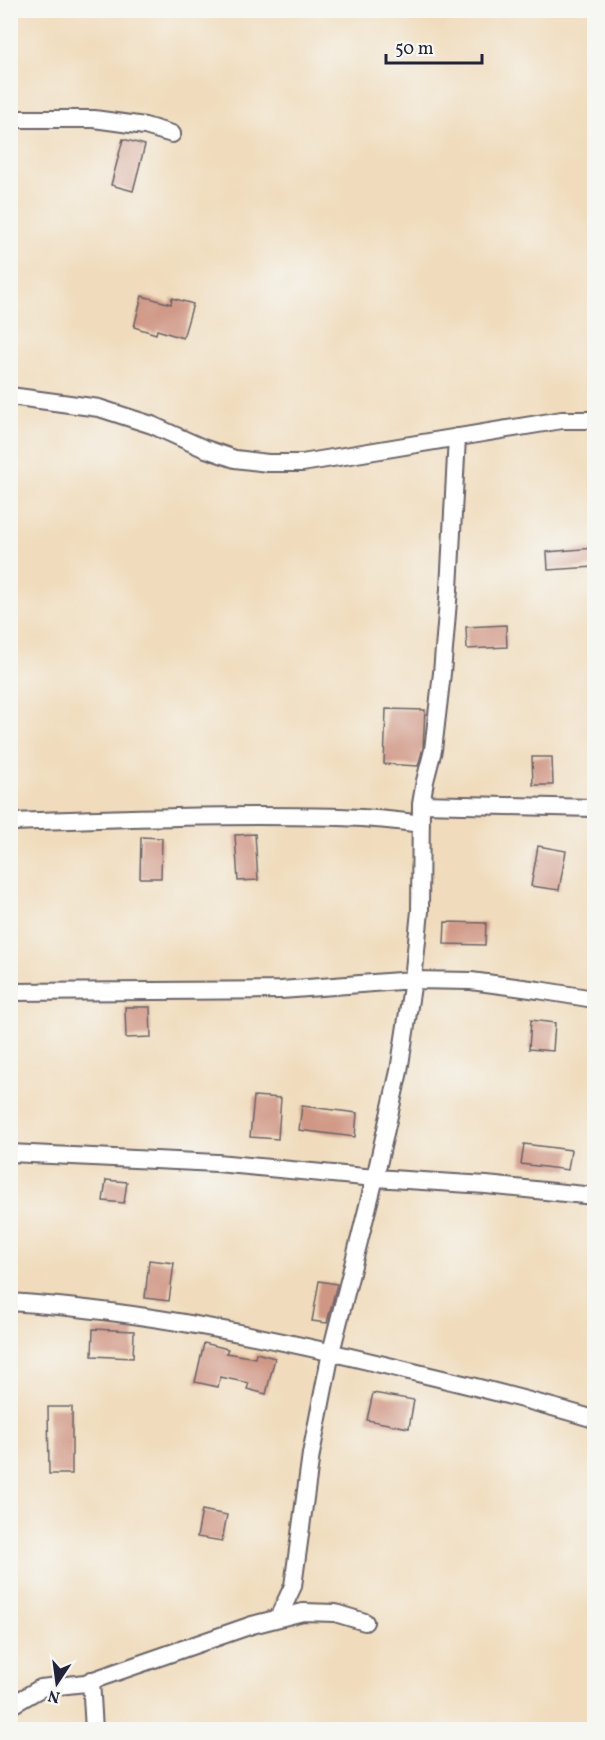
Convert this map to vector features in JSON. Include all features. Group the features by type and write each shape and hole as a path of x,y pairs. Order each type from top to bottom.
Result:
{"street":[{"path":"10,119 94,119 145,126 172,134"},
{"path":"10,396 99,408 152,425 202,448 235,459 268,463 302,463 562,420 594,420"},
{"path":"278,1618 293,1586 311,1455 331,1352 375,1178 399,1071 413,980 420,911 421,804 434,750 442,673 457,437"},
{"path":"421,804 594,808"},
{"path":"10,822 205,816 304,816 391,820 421,824"},
{"path":"10,992 280,990 413,980 471,981 594,999"},
{"path":"10,1154 217,1163 594,1196"},
{"path":"10,1302 133,1315 250,1335 458,1383 594,1419"},
{"path":"293,1586 303,1612"},
{"path":"10,1706 41,1688 85,1683 278,1618 303,1612 335,1613 365,1622"},
{"path":"92,1680 94,1730"}],"building":[{"path":"123,139 145,145 133,191 111,185"},
{"path":"142,296 171,304 172,298 193,304 183,338 157,330 156,334 134,327"},
{"path":"594,548 594,567 548,570 547,552"},
{"path":"506,625 507,647 467,649 466,627"},
{"path":"386,709 425,710 423,748 418,766 384,764"},
{"path":"532,757 552,757 553,785 533,785"},
{"path":"255,834 258,880 238,881 235,835"},
{"path":"141,837 162,838 161,878 140,878"},
{"path":"538,846 566,851 559,890 531,886"},
{"path":"445,922 486,923 485,945 444,944"},
{"path":"125,1007 150,1007 151,1037 126,1038"},
{"path":"531,1020 555,1023 553,1051 529,1049"},
{"path":"254,1096 281,1098 278,1139 250,1137"},
{"path":"302,1106 357,1113 355,1137 299,1130"},
{"path":"524,1144 571,1150 568,1170 521,1164"},
{"path":"106,1180 127,1182 124,1203 103,1201"},
{"path":"149,1260 174,1263 169,1301 145,1298"},
{"path":"319,1281 337,1284 327,1323 312,1321"},
{"path":"93,1329 134,1331 133,1358 92,1356"},
{"path":"204,1343 228,1349 226,1353 255,1358 256,1353 275,1358 266,1394 247,1389 249,1383 220,1377 218,1387 195,1382"},
{"path":"373,1393 414,1400 409,1428 367,1420"},
{"path":"48,1407 72,1407 72,1474 49,1474"},
{"path":"202,1510 227,1515 222,1541 197,1537"}]}
